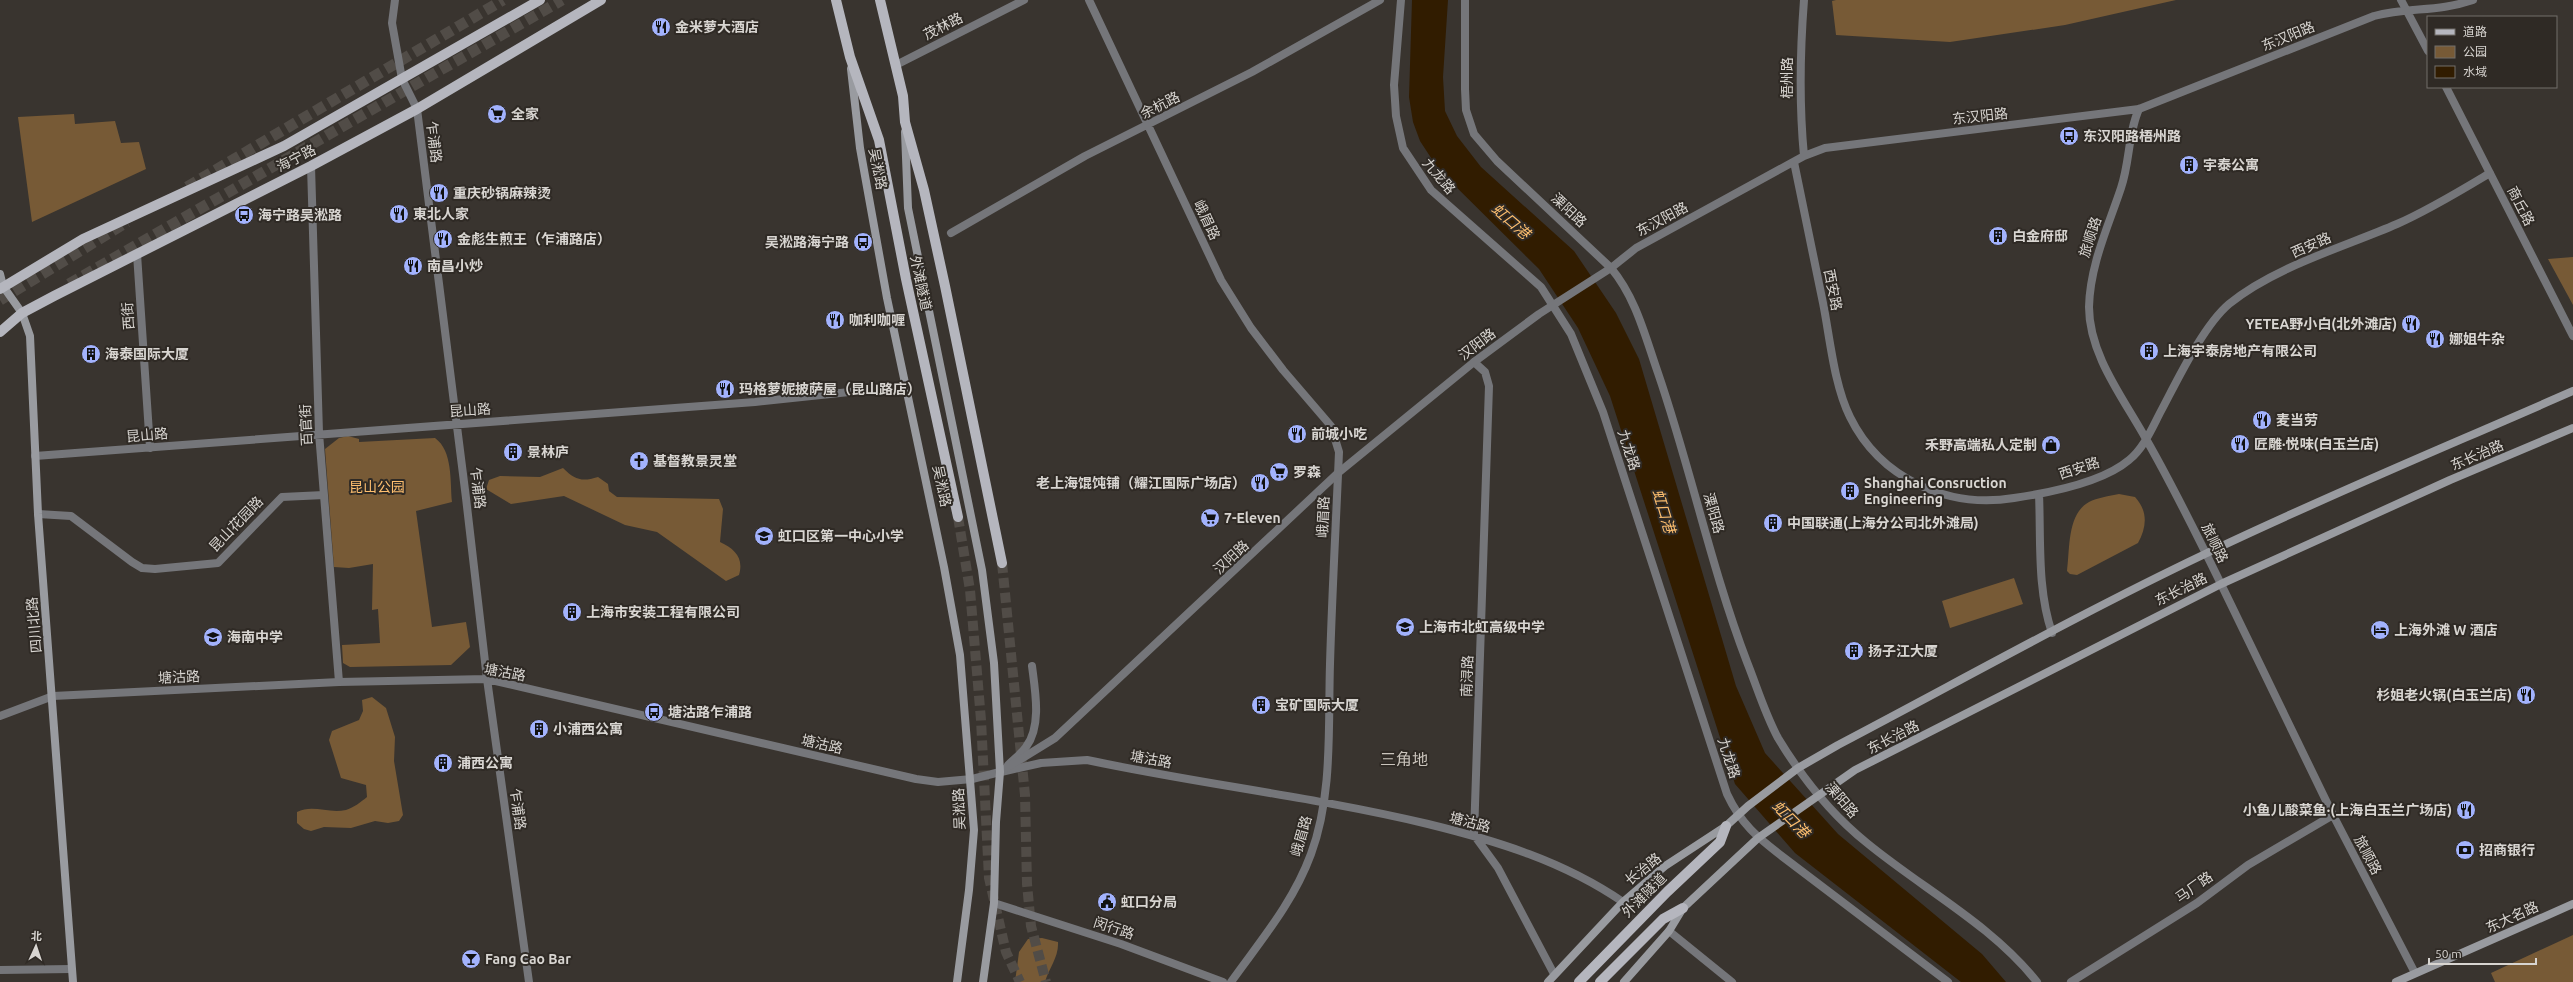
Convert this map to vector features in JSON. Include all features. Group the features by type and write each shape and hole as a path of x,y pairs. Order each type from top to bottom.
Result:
{"main road":[{"name":"海宁路","path":"2,288 84,239 284,146 540,0"},
{"name":"海宁路","path":"0,332 22,313 311,166 417,109 601,0"},
{"name":"吴淞路","path":"836,0 850,57 860,148 887,298 944,567 960,655 972,779 974,830 969,890 957,982"},
{"name":"吴淞路","path":"880,0 896,65 905,122 908,208 990,616 1000,772 996,822 994,903 982,982"},
{"name":"外滩隧道","path":"850,57 879,140 906,279 958,517"},
{"name":"外滩隧道","path":"905,122 924,190 1002,563"},
{"name":"四川北路","path":"0,274 2,288 22,313 30,336 38,514 53,696 73,982"},
{"name":"东长治路","path":"1768,791 1795,771 2052,633 2206,554 2358,484 2446,448 2573,391"},
{"name":"东长治路","path":"1816,796 1855,770 2221,584 2450,480 2573,428"},
{"name":"长治路","path":"1548,982 1623,902 1665,866 1726,826 1748,806 1768,791"},
{"path":"1600,982 1663,919 1683,908 1758,838 1816,796"},
{"name":"外滩隧道","path":"1579,982 1666,892 1720,842 1726,826"},
{"name":"东大名路","path":"2396,982 2573,904"},
{"path":"1624,982 1669,931 1683,908"}],"street":[{"name":"乍浦路","path":"395,0 392,23 402,79 417,109 457,424 487,679 530,982"},
{"name":"茂林路","path":"896,65 1024,0"},
{"name":"峨眉路","path":"1089,0 1208,253 1236,307 1283,370 1331,426 1339,452 1327,760 1323,800 1318,828 1301,879 1278,920 1232,982"},
{"name":"余杭路","path":"952,233 1085,156 1252,72 1380,0"},
{"name":"九龙路","path":"1401,0 1394,85 1396,116 1404,148 1431,190 1534,280 1557,303 1581,355 1603,412 1727,794 1737,816 1758,838 1948,982"},
{"name":"溧阳路","path":"1465,0 1464,89 1466,110 1474,134 1497,161 1611,268 1633,301 1667,400 1721,588 1769,720 1795,771 1816,796 1862,840 1980,927 2037,982"},
{"name":"梧州路","path":"1804,0 1801,46 1800,116 1804,156"},
{"path":"2401,0 2427,49"},
{"name":"东汉阳路","path":"1577,289 1611,268 1636,248 1804,156 1841,144 2066,120 2139,109 2374,16 2406,9 2448,8 2473,0"},
{"name":"商丘路","path":"2447,88 2573,336"},
{"name":"旅顺路","path":"2139,109 2133,121 2122,186 2092,273 2089,308 2093,333 2103,362 2146,439 2206,554 2333,816 2415,973"},
{"name":"西安路","path":"1794,162 1841,391 1849,415 1862,438 1893,469 1923,488 1959,499 1981,501 2039,494 2112,471 2130,460 2146,439 2207,330 2228,304 2262,283 2305,261 2398,224 2490,173"},
{"name":"百官街","path":"311,166 319,433 339,682"},
{"name":"西街","path":"136,254 150,448"},
{"name":"汉阳路","path":"1000,772 1055,738 1075,722 1338,473 1474,362 1577,289"},
{"name":"南浔路","path":"1474,362 1485,372 1489,386 1474,835"},
{"name":"昆山路","path":"35,456 150,448 319,433 755,402 906,386"},
{"path":"2039,494 2042,592 2045,611 2052,633"},
{"name":"昆山花园路","path":"38,514 71,516 132,562 142,568 155,569 218,563 282,497 324,495"},
{"path":"1000,772 1026,747 1031,737 1035,703 1032,666"},
{"name":"塘沽路","path":"0,716 53,696 339,682 487,679 916,779 938,782 972,779 1041,763 1086,760 1323,800 1474,835 1585,876 1623,902"},
{"name":"马厂路","path":"2071,982 2197,903 2248,865 2333,816"},
{"path":"1474,835 1498,868 1554,974"},
{"name":"闵行路","path":"994,903 1121,944 1223,982"},
{"path":"1669,931 1732,982"},
{"path":"0,970 71,969"}],"green space":[{"path":"2176,0 2065,25 1950,42 1836,35 1832,1"},
{"path":"74,114 75,124 115,121 121,143 139,142 146,169 32,222 18,117"},
{"path":"2573,257 2573,305 2548,259"},
{"name":"昆山公园","path":"348,436 359,439 359,442 435,438 445,451 450,467 452,502 416,511 432,627 466,622 470,647 451,665 350,667 343,663 342,645 380,643 378,609 372,610 373,564 349,568 334,567 325,449 339,438"},
{"path":"563,468 571,475 579,479 583,480 598,477 608,484 609,491 617,497 719,499 723,509 720,542 734,551 737,555 740,564 739,575 726,581 657,532 625,525 564,496 511,504 486,489 489,480 500,476 540,477"},
{"path":"2119,494 2135,497 2144,513 2145,519 2143,531 2138,543 2077,575 2070,574 2067,571 2069,543 2073,523 2077,515 2089,502 2099,498"},
{"path":"2014,578 2023,604 1950,628 1942,601"},
{"path":"372,697 386,708 395,737 394,761 403,815 399,821 388,823 375,821 351,828 324,827 311,831 304,829 297,823 297,812 309,809 333,811 346,810 360,803 367,797 366,785 341,778 329,740 332,731 359,720 363,711 362,700"},
{"path":"2573,935 2573,982 2495,982 2491,973"},
{"path":"1042,938 1058,942 1057,953 1045,982 1015,982 1019,952 1028,939"}],"water":[{"name":"虹口港","path":"1412,0 1448,0 1443,77 1445,111 1457,136 1481,167 1574,251 1616,313 1639,359 1736,686 1765,753 1838,834 1982,954 2006,982 1961,982 1795,853 1735,784 1610,396 1578,328 1539,269 1439,170 1420,141 1413,122 1409,97"}],"tunnel":[{"path":"187,187 503,0"},
{"path":"69,284 562,0"},
{"path":"0,300 127,222"},
{"path":"958,517 970,590 981,720 989,878 1006,952 1020,982"},
{"path":"1002,563 1025,795 1027,884 1031,926 1046,982"}],"place":[{"name":"金米萝大酒店","path":"661,27"},
{"name":"全家","path":"497,114"},
{"name":"东汉阳路梧州路","path":"2069,136"},
{"name":"宇泰公寓","path":"2189,165"},
{"name":"重庆砂锅麻辣烫","path":"439,193"},
{"name":"東北人家","path":"399,214"},
{"name":"海宁路吴淞路","path":"244,215"},
{"name":"白金府邸","path":"1998,236"},
{"name":"金彪生煎王（乍浦路店）","path":"443,239"},
{"name":"吴淞路海宁路","path":"863,242"},
{"name":"南昌小炒","path":"413,266"},
{"name":"咖利咖喱","path":"835,320"},
{"name":"YETEA野小白(北外滩店)","path":"2411,324"},
{"name":"娜姐牛杂","path":"2435,339"},
{"name":"上海宇泰房地产有限公司","path":"2149,351"},
{"name":"海泰国际大厦","path":"91,354"},
{"name":"玛格萝妮披萨屋（昆山路店）","path":"725,389"},
{"name":"麦当劳","path":"2262,420"},
{"name":"前城小吃","path":"1297,434"},
{"name":"匠雕·悦味(白玉兰店)","path":"2240,444"},
{"name":"禾野高端私人定制","path":"2051,445"},
{"name":"景林庐","path":"513,452"},
{"name":"基督教景灵堂","path":"639,461"},
{"name":"罗森","path":"1279,472"},
{"name":"老上海馄饨铺（耀江国际广场店）","path":"1260,483"},
{"name":"Shanghai Consruction Engineering","path":"1850,491"},
{"name":"7-Eleven","path":"1210,518"},
{"name":"中国联通(上海分公司北外滩局)","path":"1773,523"},
{"name":"虹口区第一中心小学","path":"764,536"},
{"name":"上海市安装工程有限公司","path":"572,612"},
{"name":"上海市北虹高级中学","path":"1405,627"},
{"name":"上海外滩 W 酒店","path":"2380,630"},
{"name":"海南中学","path":"213,637"},
{"name":"扬子江大厦","path":"1854,651"},
{"name":"杉姐老火锅(白玉兰店)","path":"2526,695"},
{"name":"宝矿国际大厦","path":"1261,705"},
{"name":"塘沽路乍浦路","path":"654,712"},
{"name":"小浦西公寓","path":"539,729"},
{"name":"浦西公寓","path":"443,763"},
{"name":"小鱼儿酸菜鱼·(上海白玉兰广场店)","path":"2466,810"},
{"name":"招商银行","path":"2465,850"},
{"name":"虹口分局","path":"1107,902"},
{"name":"Fang Cao Bar","path":"471,959"}],"district":[{"name":"三角地","path":"1404,759"}]}
